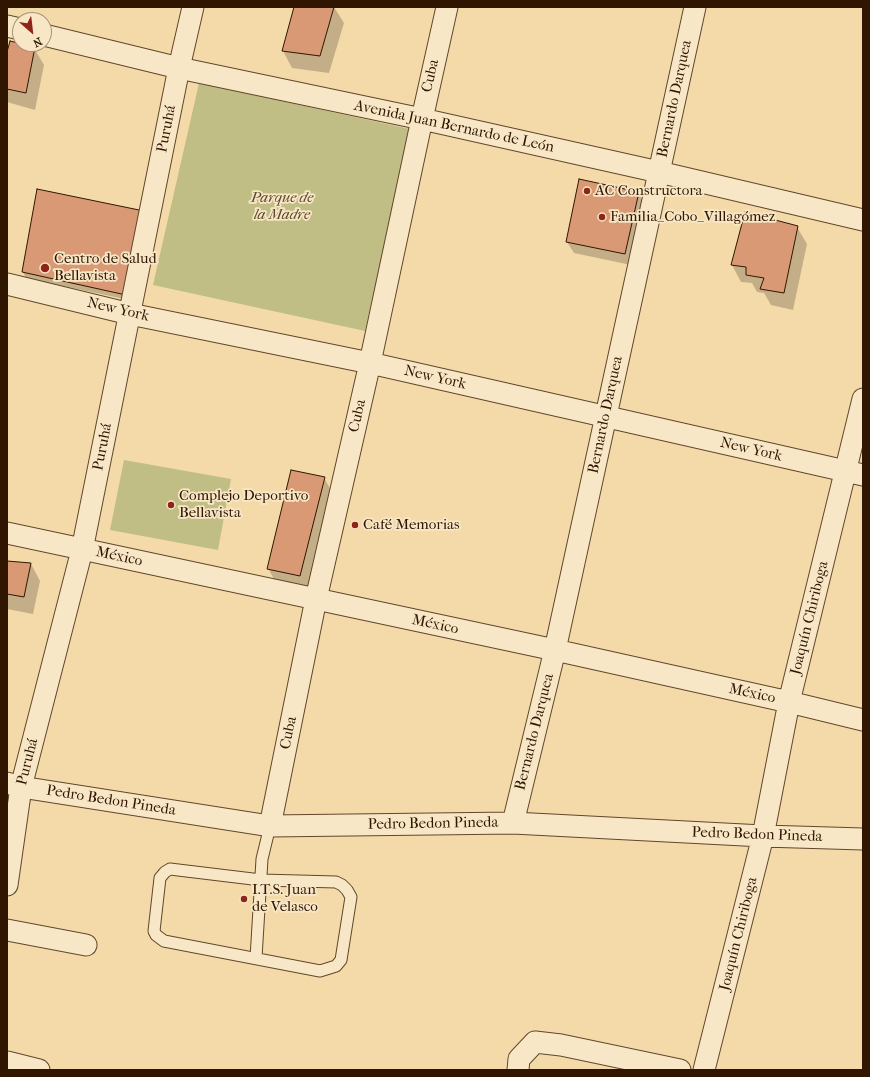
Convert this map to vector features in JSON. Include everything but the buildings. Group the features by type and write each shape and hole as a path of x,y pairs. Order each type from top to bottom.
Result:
{"street":[{"name":"Puruhá","path":"7,885 14,785 82,550 179,68 194,7"},
{"name":"Cuba","path":"270,826 316,599 370,363 447,7"},
{"name":"Bernardo Darquea","path":"513,823 555,650 695,7"},
{"name":"Avenida Juan Bernardo de León","path":"52,37 179,68 422,119 659,172 863,220"},
{"name":"New York","path":"7,284 130,314 370,363 854,473"},
{"name":"Joaquín Chiriboga","path":"704,1070 763,836 789,702 854,473 863,400"},
{"name":"México","path":"7,533 555,650 863,720"},
{"name":"Pedro Bedon Pineda","path":"14,785 270,826 513,823 763,836 863,839"},
{"path":"7,930 86,945"},
{"path":"518,1070 520,1059 535,1042 561,1045 680,1070"},
{"path":"7,1062 39,1070"}],"lane":[{"path":"256,958 262,859 270,826"},
{"path":"170,869 261,880 336,882 347,890 350,897 341,960 336,966 320,971 164,941 156,935 154,931 160,878 164,872 170,869"}],"green space":[{"name":"Parque de la Madre","path":"199,83 410,129 365,331 153,285"},
{"name":"Complejo Deportivo Bellavista","path":"124,460 231,479 218,550 110,530"}],"place":[{"name":"AC Constructora","path":"587,191"},
{"name":"Familia_Cobo_Villagómez","path":"602,217"},
{"name":"Centro de Salud Bellavista","path":"45,268"},
{"name":"Complejo Deportivo Bellavista","path":"171,505"},
{"name":"Café Memorias","path":"355,525"},
{"name":"I.T.S. Juan de Velasco","path":"244,899"}]}
